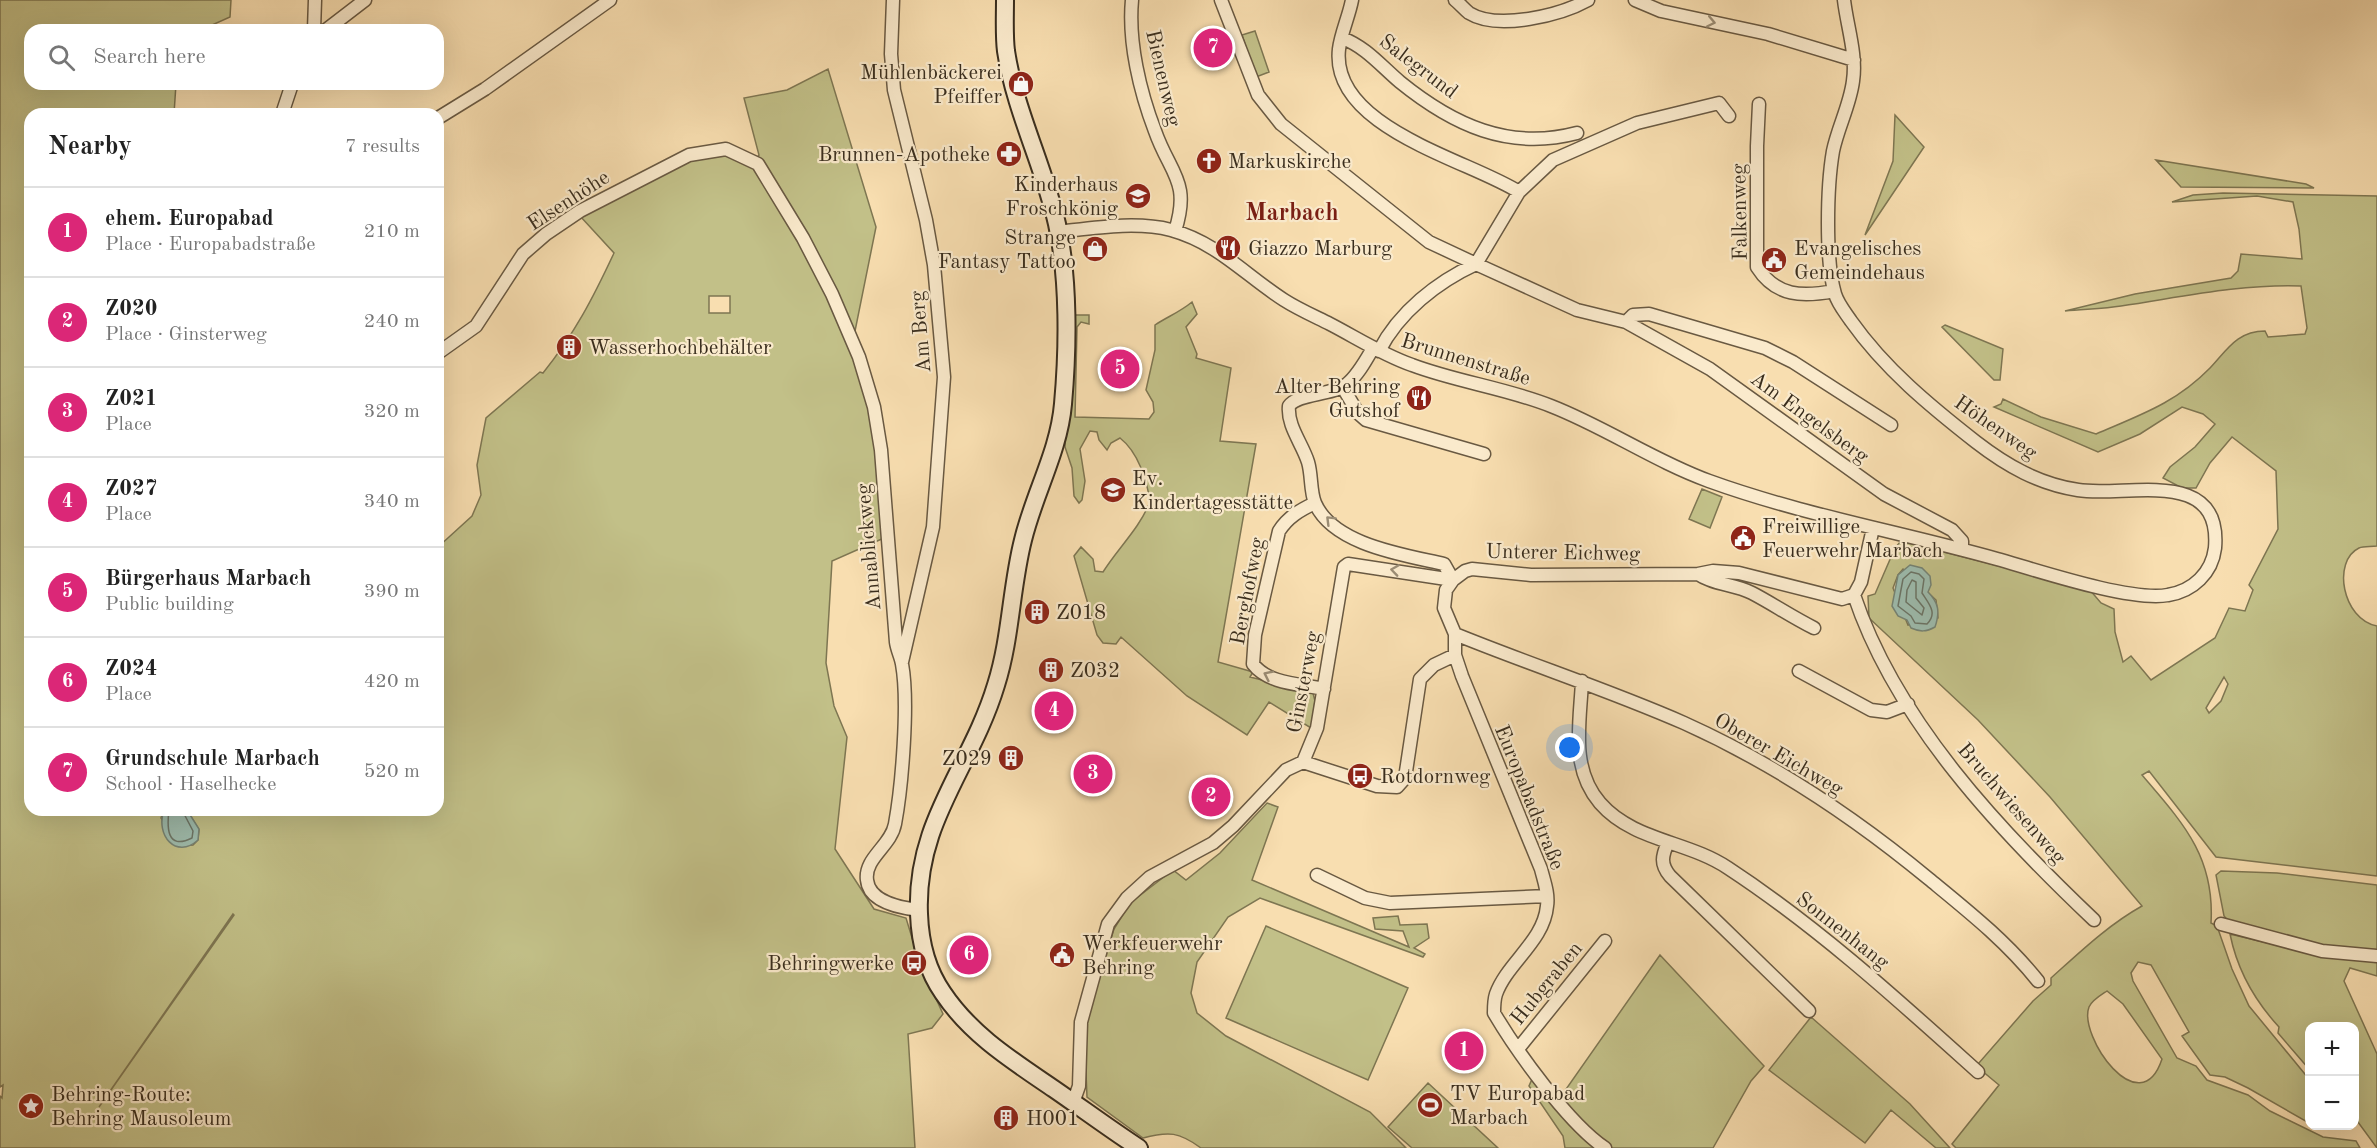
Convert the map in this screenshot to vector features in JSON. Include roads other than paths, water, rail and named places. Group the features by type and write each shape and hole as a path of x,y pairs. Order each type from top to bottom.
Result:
{"main road":[{"path":"1005,0 1006,50 1015,92 1058,232 1065,311 1061,420 1056,442 1022,542 997,684 986,714 955,777 924,850 919,910 921,937 928,966 943,994 985,1041 1139,1148"}],"street":[{"path":"314,24 315,0"},
{"path":"334,24 365,0"},
{"path":"444,114 610,0"},
{"name":"Am Berg","path":"893,0 891,54 894,90 926,220 934,265 944,377 933,526 902,662"},
{"name":"Bienenweg","path":"1132,0 1130,19 1142,91 1156,134 1181,188 1180,213 1175,231"},
{"name":"Am Engelsberg","path":"1221,0 1258,95 1281,124 1429,242 1577,310 1626,322 1710,369 1884,494 1952,530 1962,541 1962,549"},
{"path":"1352,0 1339,59 1345,82 1375,118 1392,131 1499,179 1519,192"},
{"path":"1455,0 1471,14 1503,20 1555,14 1588,0"},
{"path":"1635,0 1660,11 1768,34 1854,60"},
{"name":"Höhenweg","path":"1844,0 1854,60 1853,87 1833,150 1829,238 1834,291 1851,321 1892,371 2006,463 2037,480 2075,490 2100,493 2153,488 2178,490 2193,498 2205,509 2212,522 2215,539 2213,560 2202,578 2181,591 2156,596 2105,588 1962,549 1873,528"},
{"name":"Salegrund","path":"1342,38 1368,52 1421,97 1472,126 1524,141 1552,140 1577,133"},
{"path":"284,108 290,90"},
{"path":"1455,634 1444,608 1446,590 1453,580 1444,564 1380,549 1346,535 1315,503 1308,462 1290,420 1289,406 1296,399 1322,395 1342,387 1418,302 1446,278 1476,264 1519,192 1553,160 1637,123 1719,103 1729,116"},
{"name":"Falkenweg","path":"1759,104 1757,267 1769,282 1790,294 1804,296 1834,291"},
{"name":"Elsenhöhe","path":"444,349 476,326 524,254 546,234 580,211 689,155 726,149 742,154 758,164"},
{"name":"Annablickweg","path":"758,164 803,238 832,294 859,357 874,407 881,450 896,642 902,662 903,732 895,827 887,844 869,866 867,881 871,891 880,899 919,910"},
{"name":"Brunnenstraße","path":"1058,232 1132,226 1175,231 1224,254 1286,302 1376,350 1413,366 1553,406 1671,466 1707,480 1813,514 1873,528"},
{"name":"Am Engelsberg","path":"1626,322 1633,315 1649,314 1765,348 1793,362 1891,425"},
{"path":"1342,387 1358,413 1366,420 1484,454"},
{"name":"Berghofweg","path":"1315,503 1299,510 1285,521 1279,531 1256,635 1253,664 1260,674 1324,689"},
{"path":"1854,595 1861,582 1873,528"},
{"name":"Ginsterweg","path":"1073,1103 1078,1086 1081,1022 1108,924 1127,898 1150,877 1213,843 1233,826 1286,770 1303,762 1317,728 1344,567 1348,564 1453,580"},
{"name":"Unterer Eichweg","path":"1453,580 1465,571 1472,570 1531,575 1698,574 1726,571 1842,600 1854,595"},
{"name":"Unterer Eichweg","path":"1698,574 1707,580 1752,593 1783,613 1814,628"},
{"name":"Bruchwiesenweg","path":"1854,595 1867,633 1908,704 1956,773 2053,881 2094,920"},
{"name":"Europabadstraße","path":"1455,634 1455,656 1475,713 1541,869 1547,896 1547,908 1533,940 1512,966 1496,995 1494,1013 1518,1049 1590,1138 1605,1148"},
{"name":"Oberer Eichweg","path":"1455,634 1582,681 1719,740 1821,799 1899,855 1971,912 2000,937 2038,981"},
{"path":"1303,762 1377,786 1397,787 1405,778 1420,679 1434,665 1455,656"},
{"path":"1799,671 1871,710 1887,712 1908,704"},
{"name":"Sonnenhang","path":"1582,681 1578,750 1585,781 1600,803 1614,816 1651,837 1706,855 1729,868 1835,946 1978,1072"},
{"path":"1668,842 1662,864 1670,876 1809,1011"},
{"path":"1317,875 1365,898 1390,903 1547,896"},
{"path":"2221,924 2322,951 2377,956"},
{"name":"Hubgraben","path":"1518,1049 1605,941"}],"water":[{"path":"1910,565 1922,568 1930,576 1931,585 1928,592 1936,604 1938,617 1935,627 1929,630 1920,631 1911,628 1907,620 1898,616 1892,606 1898,575"},
{"path":"163,816 191,816 199,829 198,840 190,845 175,846 165,836"}],"place":[{"name":"Grundschule Marbach","path":"1213,48"},
{"name":"Mühlenbäckerei Pfeiffer","path":"1021,84"},
{"name":"Brunnen-Apotheke","path":"1009,154"},
{"name":"Markuskirche","path":"1209,161"},
{"name":"Kinderhaus Froschkönig","path":"1138,196"},
{"name":"Giazzo Marburg","path":"1228,248"},
{"name":"Strange Fantasy Tattoo","path":"1095,249"},
{"name":"Evangelisches Gemeindehaus","path":"1774,260"},
{"name":"Wasserhochbehälter","path":"569,347"},
{"name":"Bürgerhaus Marbach","path":"1120,369"},
{"name":"Alter Behring Gutshof","path":"1419,398"},
{"name":"Ev. Kindertagesstätte","path":"1113,490"},
{"name":"Freiwillige Feuerwehr Marbach","path":"1743,538"},
{"name":"Z018","path":"1037,612"},
{"name":"Z032","path":"1051,670"},
{"name":"Z027","path":"1054,711"},
{"name":"Z029","path":"1011,758"},
{"name":"Z021","path":"1093,774"},
{"name":"Rotdornweg","path":"1360,776"},
{"name":"Z020","path":"1211,797"},
{"name":"Z024","path":"969,955"},
{"name":"Werkfeuerwehr Behring","path":"1062,955"},
{"name":"Behringwerke","path":"914,963"},
{"name":"ehem. Europabad","path":"1464,1051"},
{"name":"TV Europabad Marbach","path":"1430,1105"},
{"name":"Behring-Route: Behring Mausoleum","path":"31,1106"},
{"name":"H001","path":"1006,1118"}],"district":[{"name":"Marbach","path":"1292,212"}]}
